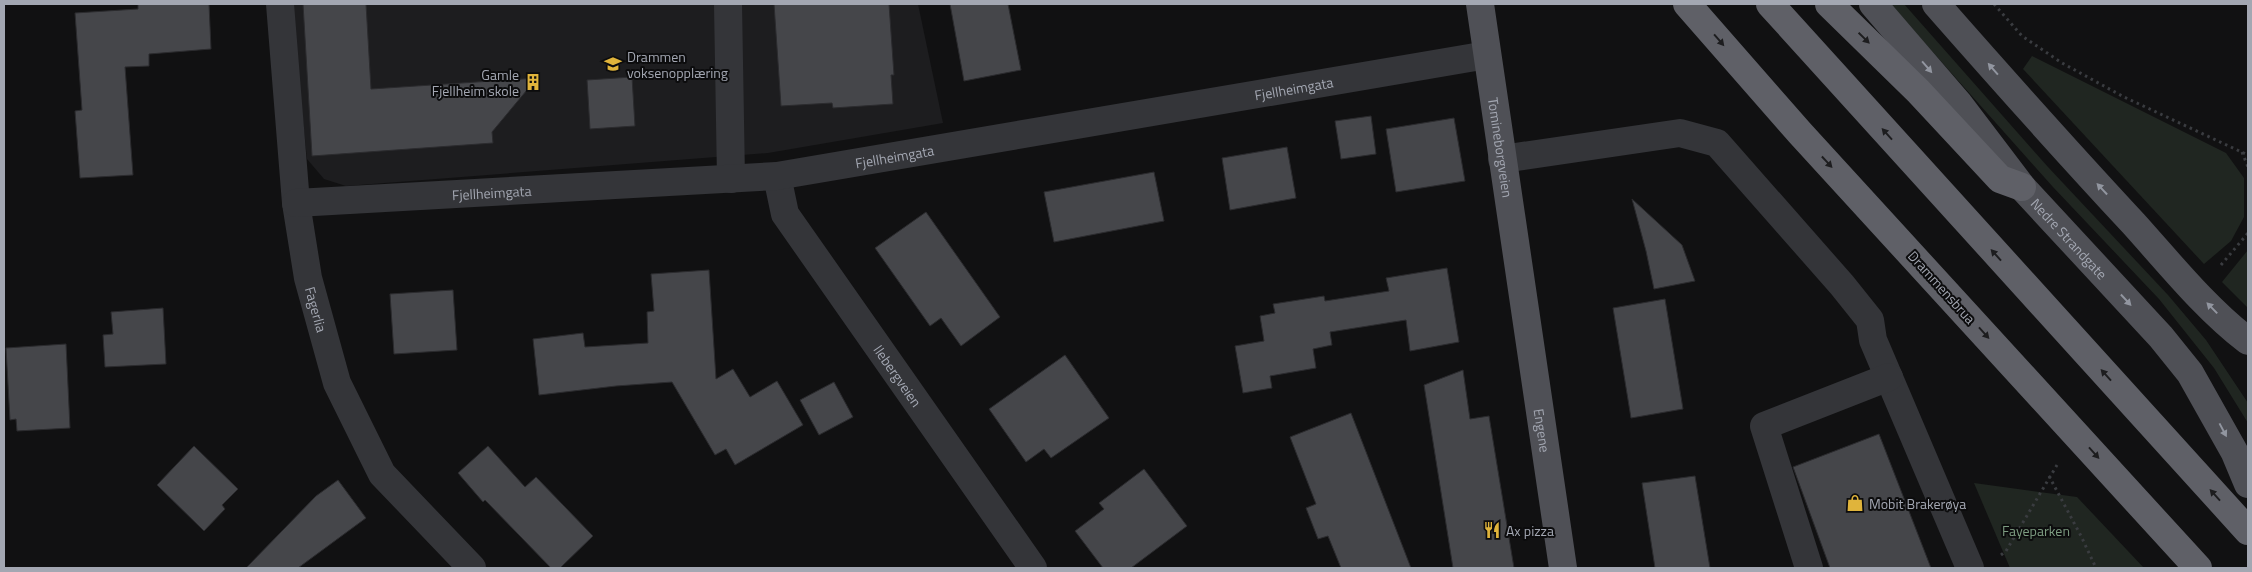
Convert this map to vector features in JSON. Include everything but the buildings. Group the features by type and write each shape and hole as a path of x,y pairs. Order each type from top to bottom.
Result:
{"highway":[{"name":"Drammensbrua","path":"1687,4 1800,133 2198,568"},
{"path":"1770,4 2248,531"},
{"path":"1829,4 1918,91 2000,179 2022,187"}],"main road":[{"name":"Tomineborgveien","path":"1480,4 1521,293"},
{"name":"Nedre Strandgate","path":"1873,4 1959,104 2022,187 2161,337 2190,374 2231,446 2248,484"},
{"path":"1936,4 2032,114 2230,327 2248,341"},
{"name":"Engene","path":"1521,293 1563,568"}],"street":[{"name":"Fagerlia","path":"280,4 296,203 308,278 337,383 382,474 472,568"},
{"path":"728,4 730,33 731,179"},
{"name":"Fjellheimgata","path":"296,203 777,176 1487,55"},
{"path":"1502,159 1680,133 1717,143 1842,285 1870,320 1873,340 1970,568"},
{"name":"Ilebergveien","path":"777,176 784,214 1033,568"},
{"path":"1809,568 1764,426 1889,377"}],"path":[{"path":"1994,4 2022,36 2062,63 2124,96 2248,155"},
{"path":"2242,152 2248,167"},
{"path":"2221,265 2248,233"},
{"path":"2000,555 2006,551 2049,476 2096,568"}],"shaded area":[{"name":"Drammen voksenopplæring","path":"291,4 918,4 943,123 768,153 346,186 324,179 307,159"}],"green space":[{"path":"1890,4 1904,4 2048,167 2168,295 2206,340 2248,403 2248,423 2214,368 2159,299 2053,187"},
{"path":"2032,56 2226,153 2244,178 2244,217 2231,241 2204,264 2023,69"},
{"path":"2248,250 2248,308 2222,282"},
{"name":"Fayeparken","path":"1974,483 2077,497 2144,568 2010,568"}],"place":[{"name":"Drammen voksenopplæring","path":"613,64"},
{"name":"Gamle Fjellheim skole","path":"533,82"},
{"name":"Mobit Brakerøya","path":"1855,503"},
{"name":"Ax pizza","path":"1492,530"}]}
